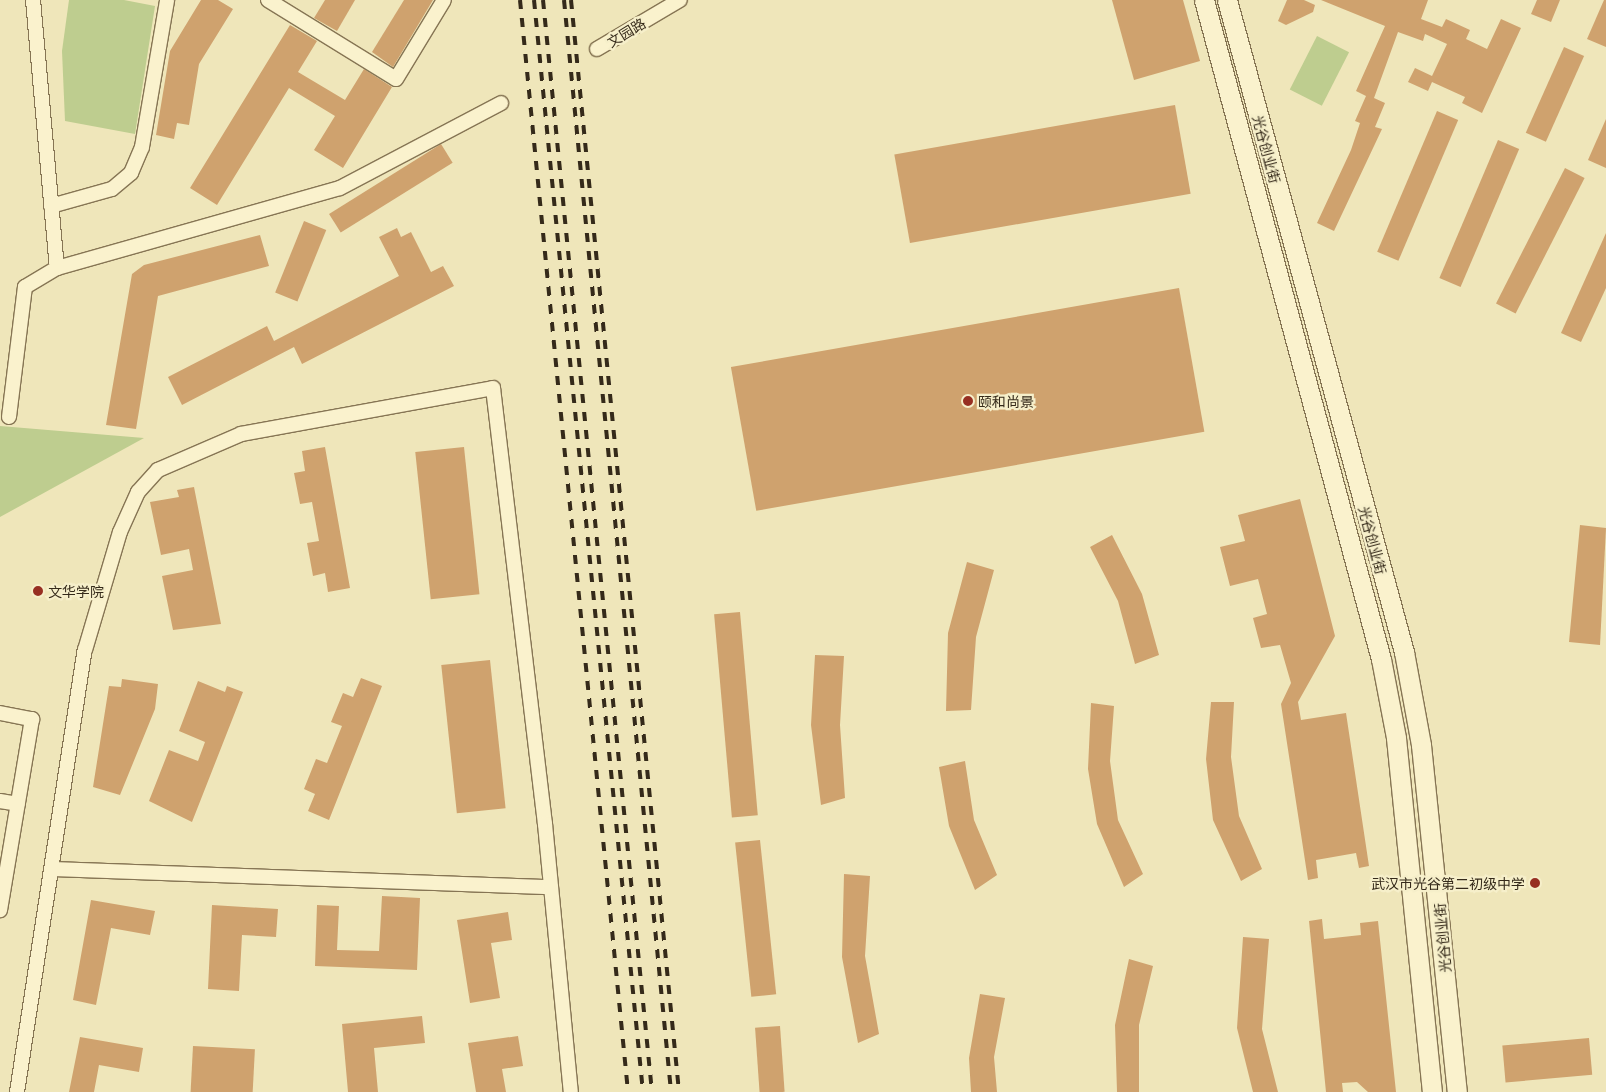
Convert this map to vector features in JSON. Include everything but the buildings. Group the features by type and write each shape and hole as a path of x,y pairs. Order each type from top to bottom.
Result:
{"main road":[{"name":"光谷创业街","path":"1204,0 1380,658 1396,738 1432,1092"},
{"name":"光谷创业街","path":"1226,0 1404,652 1421,745 1457,1092"}],"street":[{"path":"33,0 57,268"},
{"path":"51,206 112,189 130,173 142,146 167,0"},
{"path":"268,0 396,79 444,0"},
{"name":"文园路","path":"597,50 680,0"},
{"path":"9,417 25,287 57,268 340,188 500,103"},
{"path":"17,1092 53,869 85,650 120,532 138,492 158,470 241,434 493,388 551,887 571,1092"},
{"path":"0,713 32,719 0,910"},
{"path":"0,801 18,804"},
{"path":"53,869 551,887"}],"green space":[{"path":"69,0 124,0 155,6 135,134 65,121 62,51"},
{"path":"1317,36 1349,52 1322,106 1290,89"},
{"path":"0,426 144,438 0,517"}],"railway":[{"path":"520,0 628,1092"},
{"path":"534,0 643,1092"},
{"path":"543,0 652,1092"},
{"path":"564,0 671,1092"},
{"path":"571,0 679,1092"}],"place":[{"name":"颐和尚景","path":"968,401"},
{"name":"文华学院","path":"38,591"},
{"name":"武汉市光谷第二初级中学","path":"1535,883"}]}
